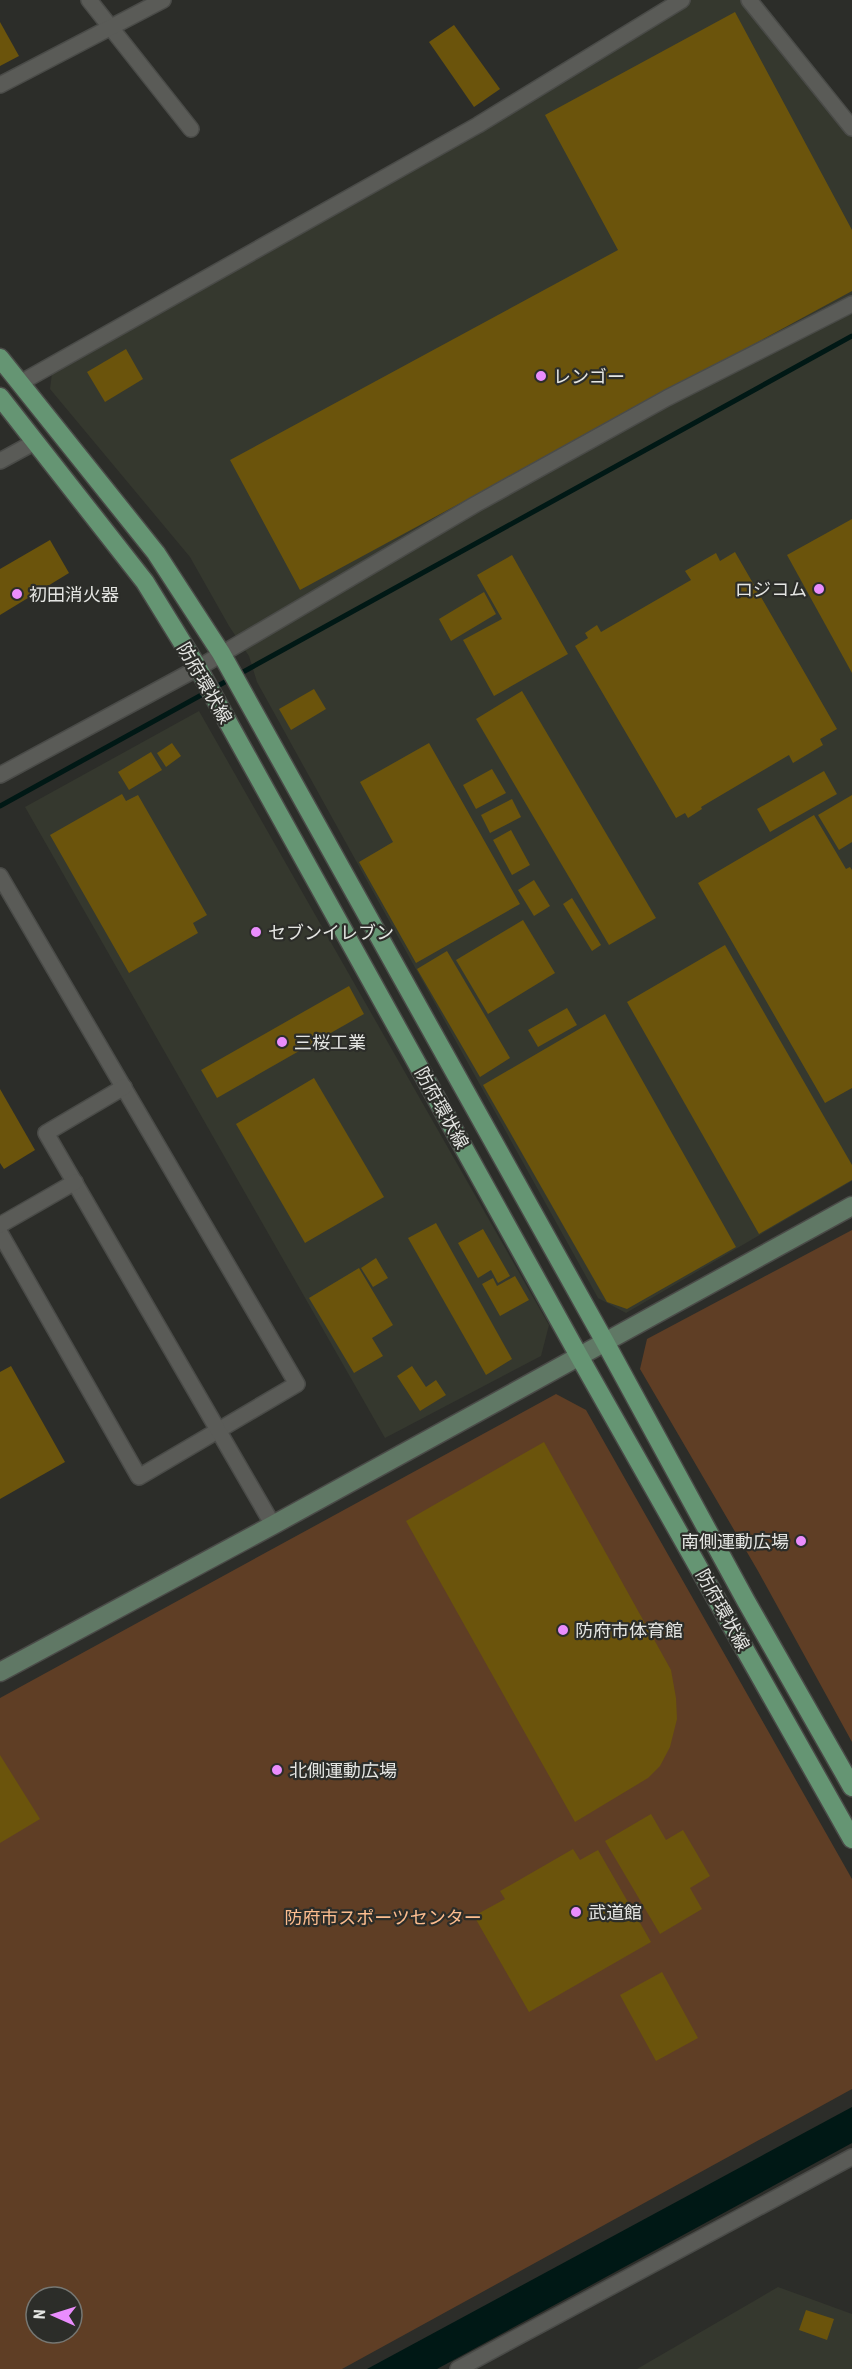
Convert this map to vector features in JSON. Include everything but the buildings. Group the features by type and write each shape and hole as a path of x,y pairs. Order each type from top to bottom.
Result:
{"main road":[{"name":"防府環状線","path":"0,358 156,553 221,653 746,1601 852,1787"},
{"name":"防府環状線","path":"0,397 145,582 198,668 579,1356 852,1839"}],"street":[{"path":"89,0 191,129"},
{"path":"0,86 163,0"},
{"path":"20,383 478,126 682,0"},
{"path":"749,0 852,128"},
{"path":"0,775 198,668 516,482 667,398 852,304"},
{"path":"0,461 35,442"},
{"path":"0,876 297,1384 139,1477 0,1233"},
{"path":"124,1087 46,1133 273,1525"},
{"path":"0,1225 75,1182"},
{"path":"0,1672 273,1525 852,1206"},
{"path":"458,2369 852,2157"}],"shaded area":[{"path":"682,0 749,0 852,128 852,1181 626,1313 598,1298 257,682 249,656 229,626 190,557 50,389 52,373"},
{"path":"199,711 549,1325 541,1356 385,1438 25,807"},
{"path":"778,2287 852,2314 852,2369 637,2369"}],"green space":[{"name":"南側運動広場","path":"852,1230 852,1742 758,1571 640,1369 647,1339"},
{"name":"防府市スポーツセンター","path":"556,1394 586,1410 852,1879 852,2089 342,2369 0,2369 0,1698"}],"water":[{"path":"852,2107 852,2143 437,2369 367,2369"}],"waterway":[{"path":"0,806 852,336"}],"place":[{"name":"レンゴー","path":"541,376"},
{"name":"ロジコム","path":"819,589"},
{"name":"初田消火器","path":"17,594"},
{"name":"セブンイレブン","path":"256,932"},
{"name":"三桜工業","path":"282,1042"},
{"name":"南側運動広場","path":"801,1541"},
{"name":"防府市体育館","path":"563,1630"},
{"name":"北側運動広場","path":"277,1770"},
{"name":"武道館","path":"576,1912"}]}
